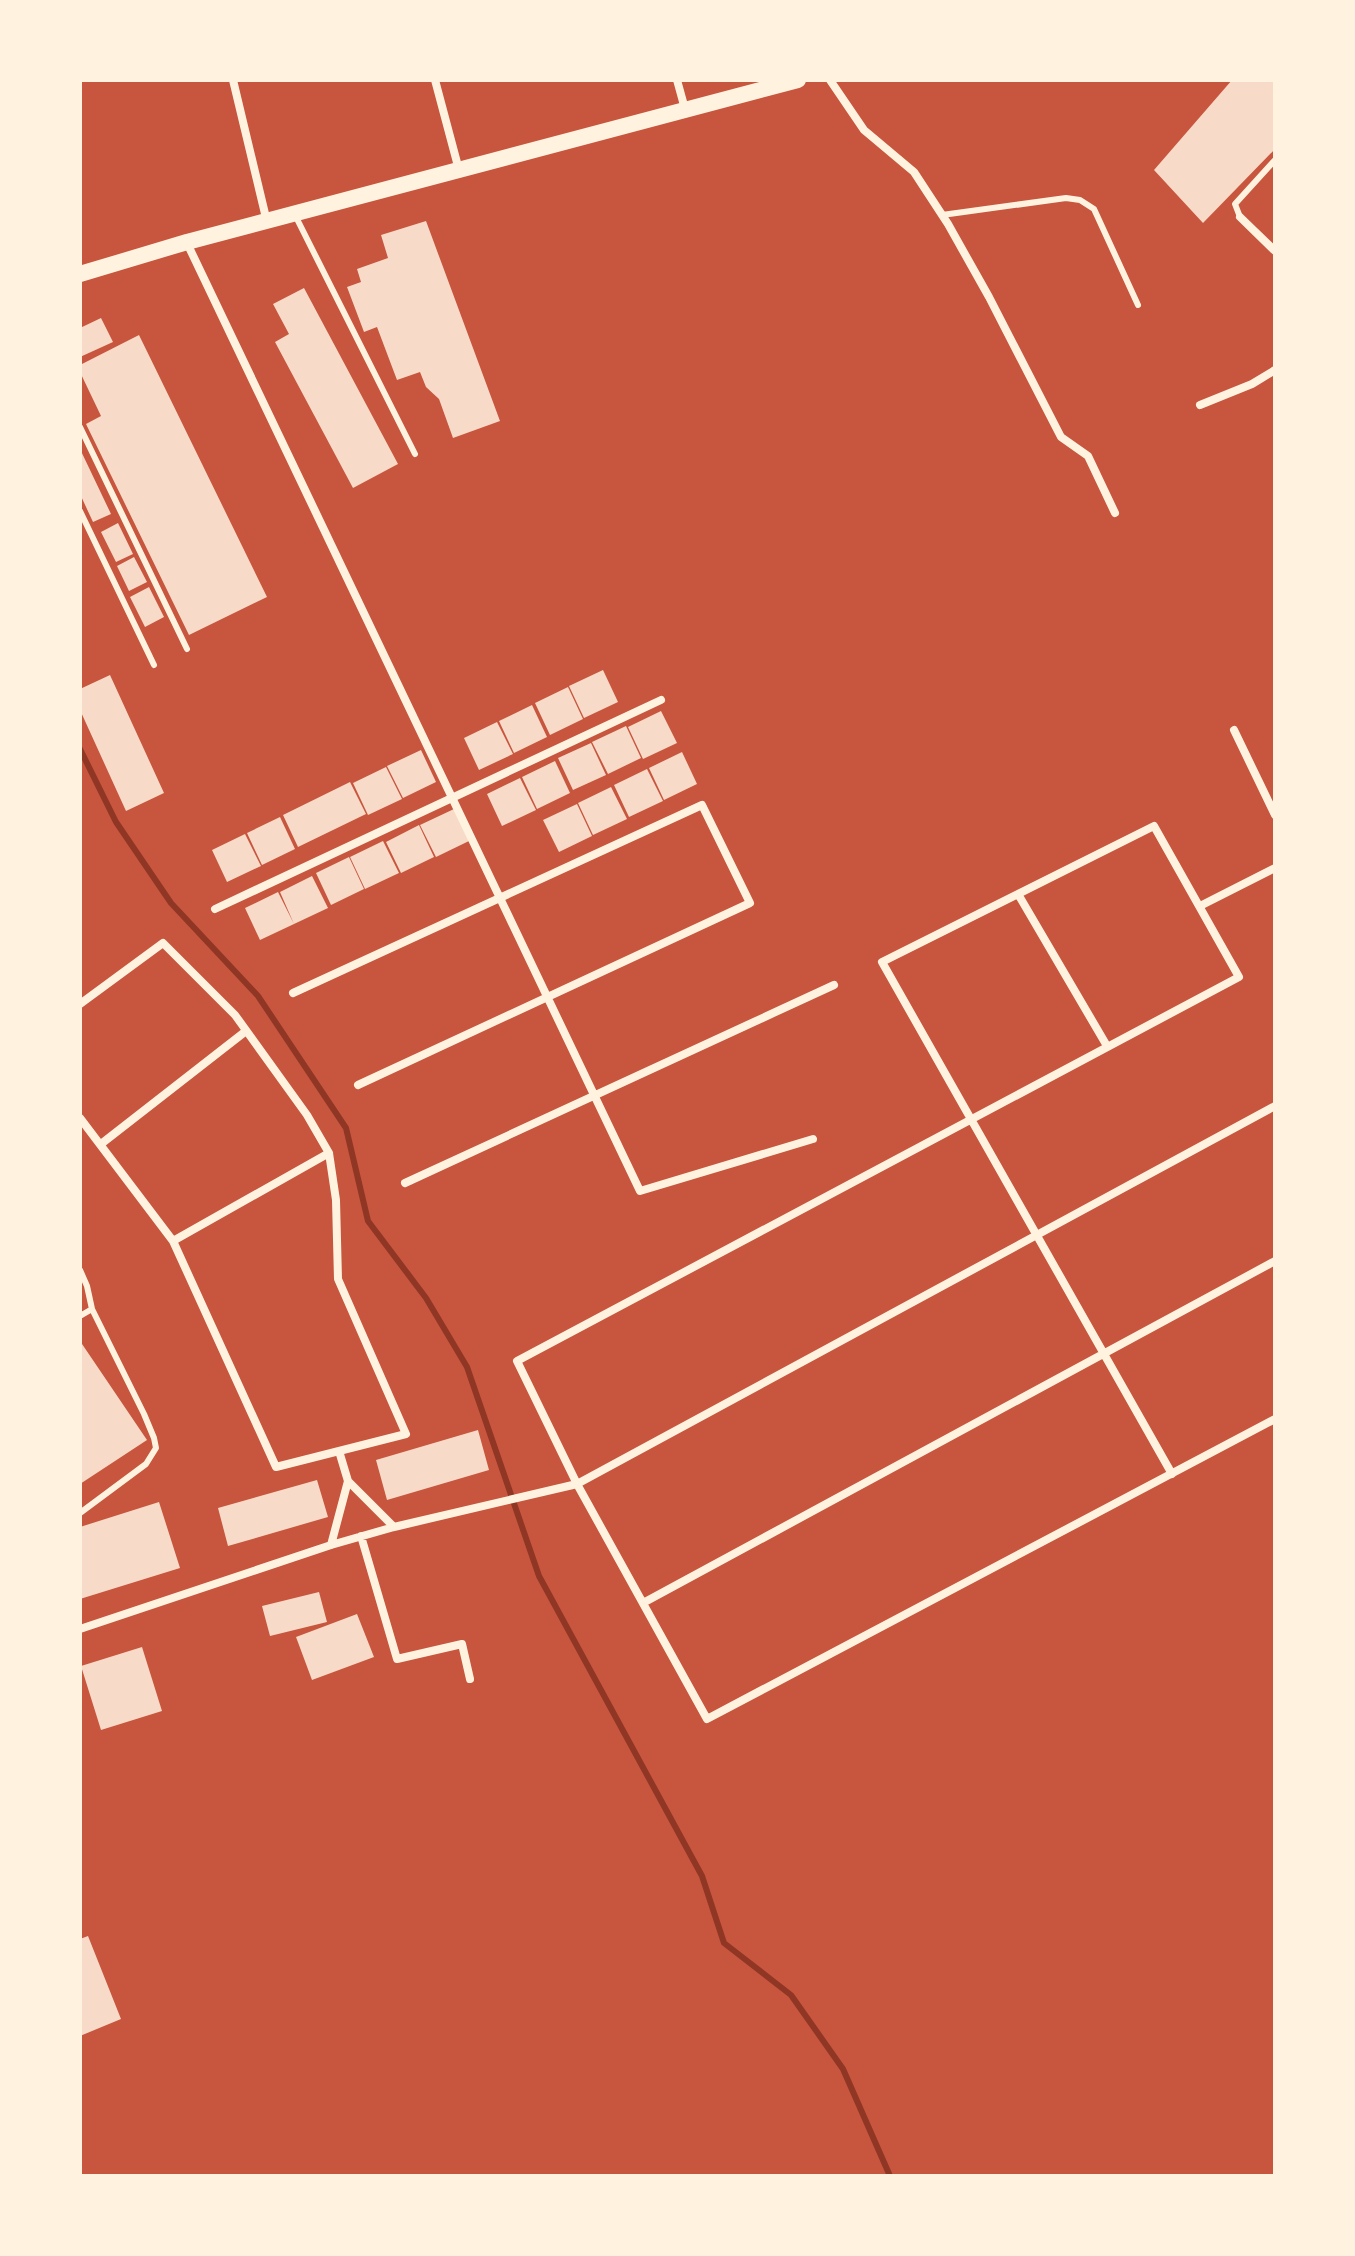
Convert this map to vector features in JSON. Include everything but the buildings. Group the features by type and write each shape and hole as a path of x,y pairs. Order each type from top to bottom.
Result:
{"main road":[{"path":"80,274 187,242 798,80"}],"street":[{"path":"233,80 267,222"},
{"path":"435,80 459,170"},
{"path":"677,80 685,110"},
{"path":"830,80 864,130 914,172 989,297 1061,437 1088,456 1115,513"},
{"path":"1240,217 1275,251"},
{"path":"187,242 640,1191 813,1139"},
{"path":"1200,405 1252,384 1275,370"},
{"path":"215,909 661,700"},
{"path":"1234,730 1275,815"},
{"path":"293,993 702,805 750,903 358,1085"},
{"path":"1172,1474 1037,1235 970,1118 882,962 1154,826 1239,977 970,1118 517,1361 577,1484 707,1719 1172,1474 1275,1419"},
{"path":"1200,906 1275,868"},
{"path":"1018,894 1107,1046"},
{"path":"80,1004 163,943 235,1015 307,1115 329,1153 336,1200 338,1279 406,1434 276,1467 173,1241 80,1118"},
{"path":"405,1183 834,985"},
{"path":"101,1144 246,1031"},
{"path":"80,1629 361,1536 577,1484 1275,1106"},
{"path":"173,1241 329,1153"},
{"path":"643,1603 1275,1261"},
{"path":"339,1451 348,1481 394,1527"},
{"path":"331,1545 348,1481"},
{"path":"361,1536 397,1659 462,1644 470,1679"}],"lane":[{"path":"1240,217 1235,204 1275,160"},
{"path":"942,215 1066,198 1080,200 1094,209 1138,305"},
{"path":"295,215 415,454"},
{"path":"80,427 187,649"},
{"path":"80,511 154,665"},
{"path":"80,1270 92,1309 144,1414 156,1448 146,1464 80,1513"},
{"path":"80,1316 92,1309"}],"waterway":[{"path":"80,749 116,822 171,903 258,996 346,1128 368,1221 426,1298 467,1367 539,1576 702,1876 724,1943 791,1995 843,2069 890,2176"}]}
